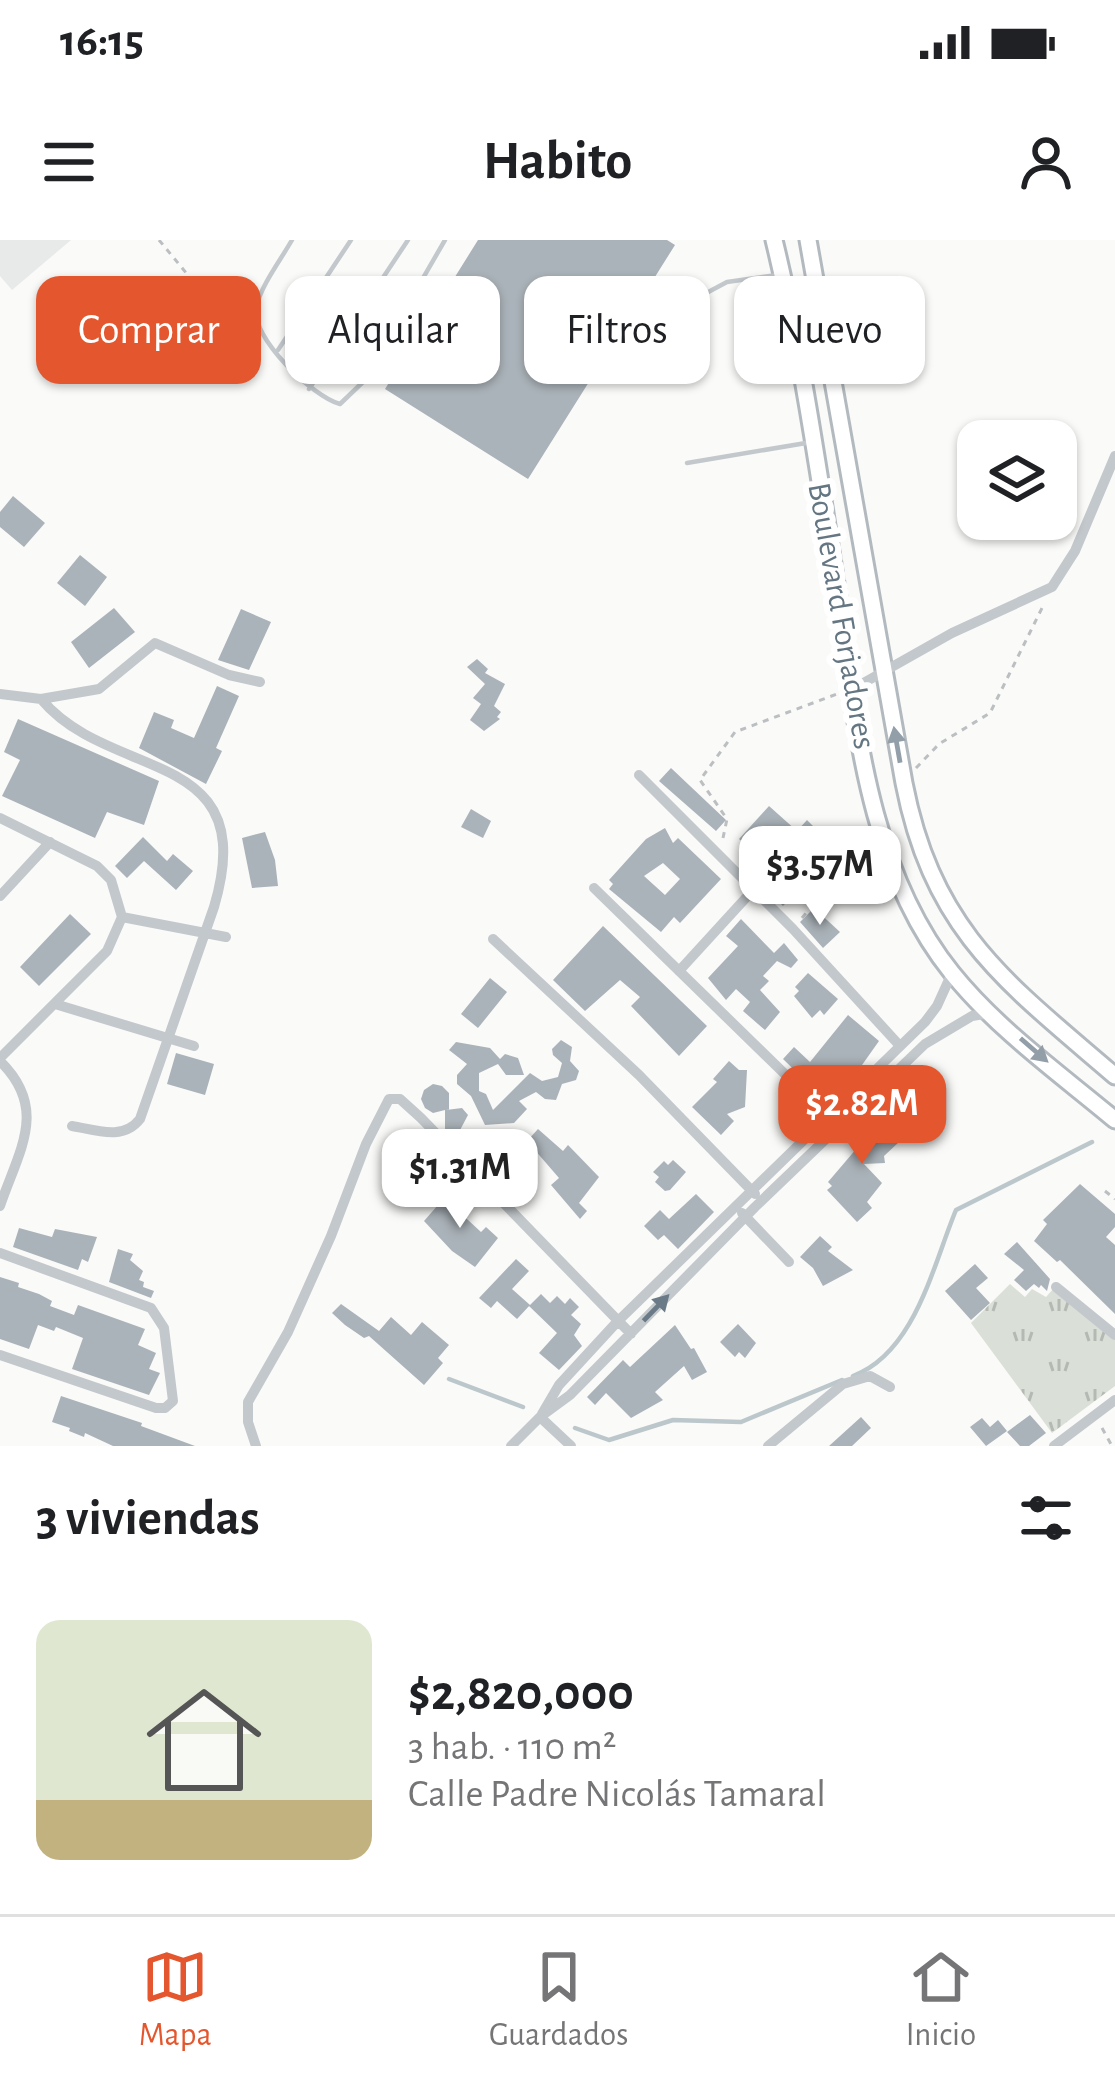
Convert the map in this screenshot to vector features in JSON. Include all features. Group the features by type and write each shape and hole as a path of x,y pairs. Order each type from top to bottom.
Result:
{"main road":[{"name":"Boulevard Forjadores","path":"774,240 812,442 850,690 879,822 911,909 952,973 1115,1120"},
{"name":"Boulevard Forjadores","path":"808,240 904,784 927,871 989,966 1115,1076"}],"street":[{"path":"850,690 952,633 1052,587 1076,551 1115,456"},
{"path":"0,694 40,699 99,689 155,643 229,675 260,682"},
{"path":"40,699 56,717 94,739 187,780 217,816 225,857 224,876 140,1119 132,1129 118,1133 72,1126"},
{"path":"639,775 793,929 911,1057"},
{"path":"0,818 84,857 111,880 122,917 107,951 0,1060 27,1097 29,1120 0,1206"},
{"path":"0,896 50,842"},
{"path":"594,888 839,1127"},
{"path":"679,971 754,889"},
{"path":"122,917 226,937"},
{"path":"494,939 639,1075 756,1196"},
{"path":"512,1446 570,1395 746,1216 756,1196 828,1116 937,1006 952,973"},
{"path":"56,1004 194,1046"},
{"path":"541,1417 559,1385 617,1322 736,1207 839,1127 944,1030 971,1016 992,1013"},
{"path":"256,1446 248,1402 288,1332 389,1099 400,1100 421,1118 631,1334"},
{"path":"736,1207 789,1262"},
{"path":"0,1253 144,1305 158,1316 174,1394 164,1408 0,1355"},
{"path":"1056,1287 1115,1335"},
{"path":"768,1446 843,1384 870,1376 890,1388"},
{"path":"1054,1446 1115,1400"},
{"path":"541,1417 571,1446"}],"lane":[{"path":"292,240 257,304 256,317 277,352 309,388 333,403 352,395 446,240"},
{"path":"277,352 351,240"},
{"path":"309,388 408,240"},
{"path":"710,290 782,274"},
{"path":"687,464 812,442"}],"path":[{"path":"159,240 189,276"},
{"path":"904,784 940,744 990,713 1052,587"},
{"path":"722,841 728,819 700,780 735,732 850,690"},
{"path":"793,929 879,822"},
{"path":"1105,1191 1115,1199"},
{"path":"1095,1416 1112,1446"}],"shaded area":[{"path":"0,240 71,240 12,290 0,276"}],"green space":[{"path":"1010,1284 1025,1297 1032,1289 1046,1297 1054,1288 1115,1340 1115,1386 1052,1433 971,1323"}],"building":[{"path":"478,240 667,240 675,245 656,276 524,276 524,384 588,384 528,479 385,389 388,384 500,384 500,276 456,276"},
{"path":"13,496 45,523 24,547 0,527 0,512"},
{"path":"80,555 107,577 85,606 57,583"},
{"path":"114,608 135,632 89,668 71,642"},
{"path":"241,609 271,622 249,670 218,660"},
{"path":"477,659 488,669 485,673 505,684 494,706 501,712 500,719 484,731 470,720 481,704 473,698 485,684 467,667"},
{"path":"217,686 239,696 206,784 139,748 154,712 174,720 171,728 194,738"},
{"path":"18,719 159,781 144,825 107,812 95,838 2,796 20,760 4,752"},
{"path":"671,768 726,820 716,831 659,781"},
{"path":"769,806 797,831 807,820 815,828 778,868 800,888 783,906 744,867 756,854 739,839"},
{"path":"471,809 491,821 483,838 461,827"},
{"path":"665,828 673,843 678,838 721,879 680,923 674,917 661,932 609,889 613,884 609,880 646,839","holes":["663,863 680,879 665,895 644,876"]},
{"path":"265,832 278,886 252,888 242,838"},
{"path":"143,837 167,861 173,854 193,871 176,890 144,861 127,878 115,866"},
{"path":"814,908 840,932 823,948 800,922"},
{"path":"70,914 91,934 39,986 20,967"},
{"path":"741,919 774,953 784,943 798,960 791,968 777,961 763,976 769,981 760,990 780,1012 765,1030 743,1011 750,1002 736,989 726,1000 708,978 738,946 726,936"},
{"path":"603,926 707,1026 679,1056 631,1006 640,997 620,980 585,1011 553,980"},
{"path":"808,973 838,999 824,1015 820,1010 812,1018 794,996 799,991 795,987"},
{"path":"490,978 507,992 478,1028 461,1014"},
{"path":"848,1015 879,1041 850,1082 826,1101 783,1059 794,1047 810,1062"},
{"path":"561,1040 572,1047 570,1061 579,1071 576,1080 562,1084 556,1100 536,1092 519,1101 527,1109 514,1123 485,1125 471,1096 457,1084 457,1075 467,1064 449,1050 456,1042 490,1048 500,1059 505,1054 518,1058 524,1075 506,1075 498,1064 479,1073 479,1091 486,1094 493,1110 530,1073 542,1081 558,1077 562,1063 552,1049"},
{"path":"176,1053 214,1064 205,1095 167,1084"},
{"path":"729,1061 747,1070 745,1107 727,1114 734,1121 721,1135 692,1107 717,1082 713,1079"},
{"path":"922,1072 942,1090 919,1116 899,1098"},
{"path":"433,1084 449,1093 449,1110 462,1108 468,1115 459,1132 445,1129 445,1110 433,1113 425,1108 424,1090"},
{"path":"868,1112 899,1142 884,1156 885,1163 864,1164 882,1183 867,1202 872,1208 857,1222 827,1190 832,1186 828,1182 857,1148 844,1136"},
{"path":"538,1129 563,1151 568,1145 599,1177 579,1203 587,1211 580,1219 551,1185 559,1178 527,1141"},
{"path":"673,1160 686,1172 665,1191 655,1182 659,1177 653,1172 664,1161 668,1165"},
{"path":"1080,1184 1115,1214 1115,1227 1106,1237 1115,1245 1115,1314 1034,1241 1047,1224 1043,1220"},
{"path":"452,1189 464,1199 455,1208 481,1232 486,1227 498,1238 475,1267 424,1221"},
{"path":"696,1194 714,1212 678,1249 664,1235 658,1240 644,1226 660,1210 669,1219"},
{"path":"19,1228 52,1237 55,1229 97,1237 88,1262 82,1259 78,1270 13,1247"},
{"path":"820,1236 832,1247 828,1251 853,1270 823,1286 800,1257"},
{"path":"1017,1242 1050,1279 1047,1291 1034,1284 1026,1291 1014,1280 1024,1270 1004,1254"},
{"path":"118,1249 133,1254 130,1260 143,1271 139,1280 154,1291 151,1298 109,1282"},
{"path":"516,1259 529,1271 512,1289 530,1305 517,1319 497,1301 491,1308 479,1298"},
{"path":"975,1264 988,1278 976,1288 990,1303 971,1320 945,1291"},
{"path":"0,1277 74,1315 78,1305 145,1329 138,1345 156,1353 149,1369 160,1373 149,1395 72,1369 83,1338 56,1327 54,1331 38,1325 29,1349 0,1339"},
{"path":"541,1294 550,1303 557,1296 565,1304 570,1298 579,1307 571,1315 581,1324 574,1335 582,1346 559,1370 539,1353 557,1333 529,1306"},
{"path":"341,1304 379,1331 391,1317 411,1335 422,1322 449,1345 438,1358 443,1363 424,1385 369,1336 364,1338 332,1313"},
{"path":"738,1324 756,1343 745,1358 739,1352 735,1357 720,1342"},
{"path":"675,1325 707,1372 692,1380 684,1366 655,1392 663,1400 631,1418 606,1393 595,1405 587,1397 623,1360 630,1367"},
{"path":"61,1396 195,1446 113,1446 85,1433 84,1437 52,1422"},
{"path":"1030,1415 1046,1433 1029,1446 1020,1446 1007,1432"},
{"path":"861,1417 871,1428 852,1446 829,1446"},
{"path":"982,1418 990,1427 998,1420 1007,1431 986,1446 970,1427"}],"waterway":[{"path":"853,1376 874,1365 907,1328 956,1210 1092,1142"},
{"path":"449,1379 523,1407"},
{"path":"575,1428 609,1440 673,1420 741,1422 842,1380"}]}
